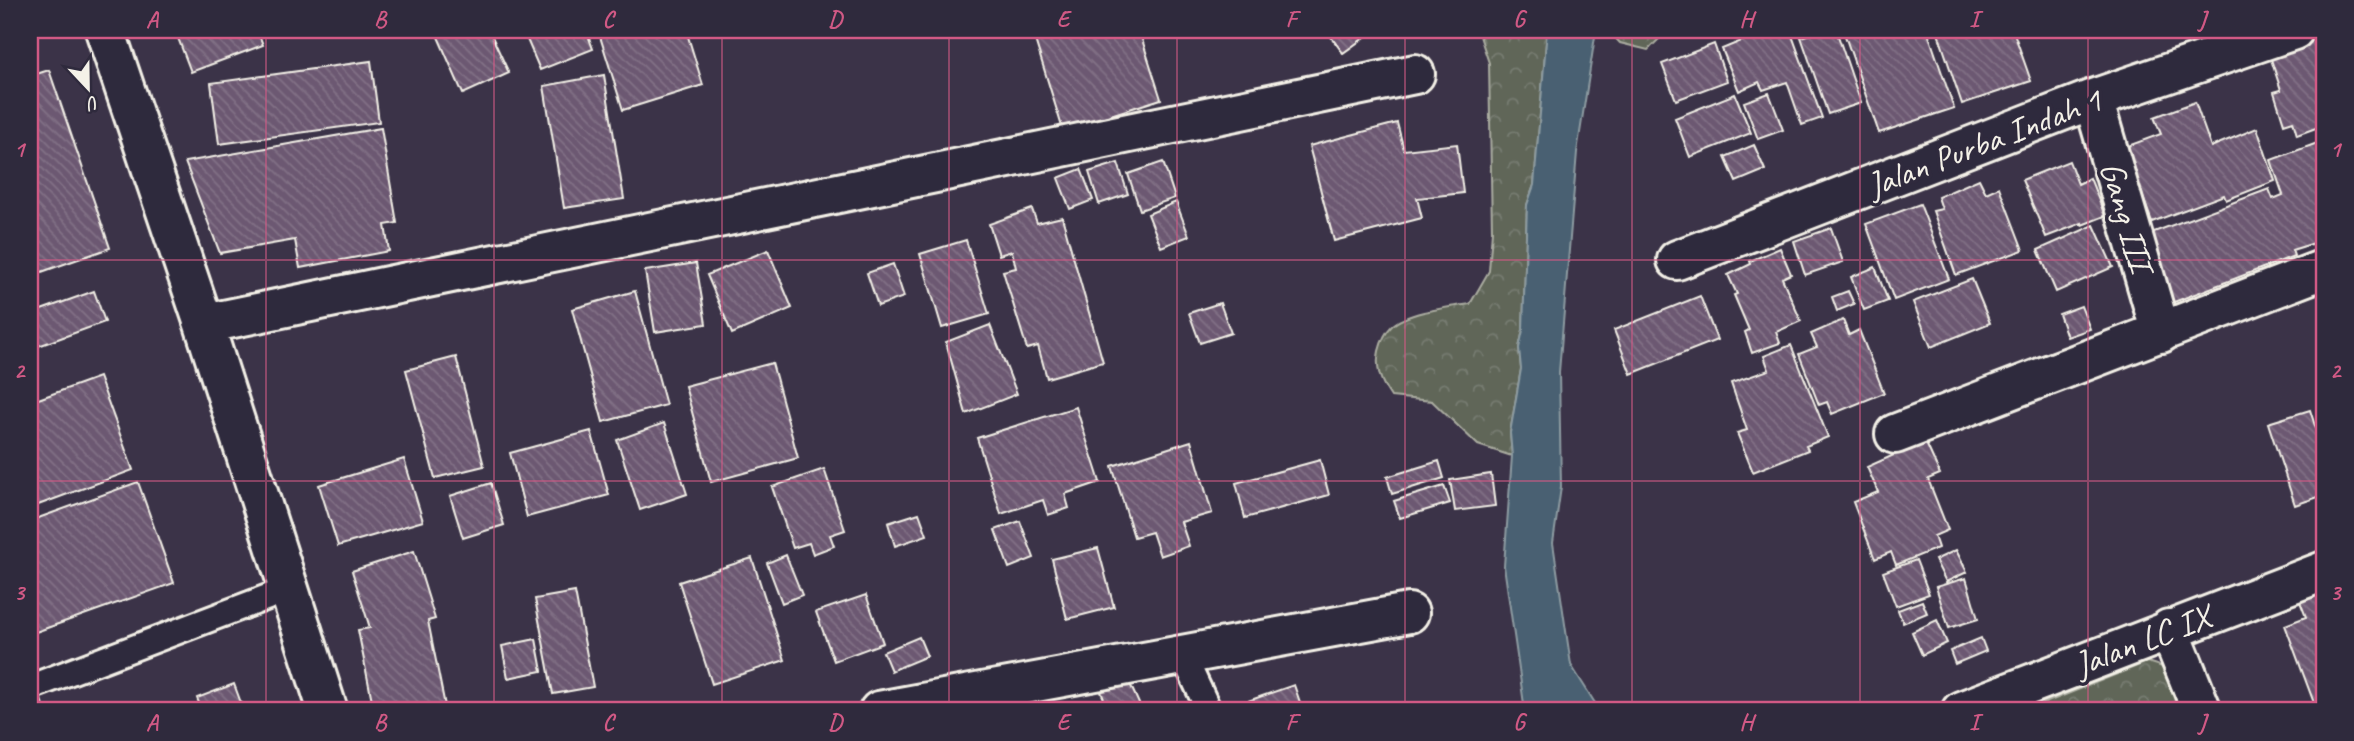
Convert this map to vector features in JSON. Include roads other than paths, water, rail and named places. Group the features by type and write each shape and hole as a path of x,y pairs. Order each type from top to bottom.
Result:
{"street":[{"path":"104,30 205,324 328,711"},
{"name":"Jalan Purba Indah 1","path":"1676,260 2093,99 2294,30"},
{"path":"205,324 1415,74"},
{"name":"Gang III","path":"2093,99 2161,333"},
{"path":"1895,434 2324,269"},
{"name":"Jalan LC IX","path":"1961,711 2324,571"},
{"path":"878,711 1409,613"},
{"path":"2169,629 2202,711"}],"lane":[{"path":"36,685 289,589"},
{"path":"1183,655 1209,711"}],"water":[{"path":"1547,30 1596,30 1577,152 1559,372 1561,487 1553,543 1571,665 1600,711 1525,711 1504,566 1512,456 1510,433 1521,369 1519,348 1523,330 1527,205 1534,185"}]}
